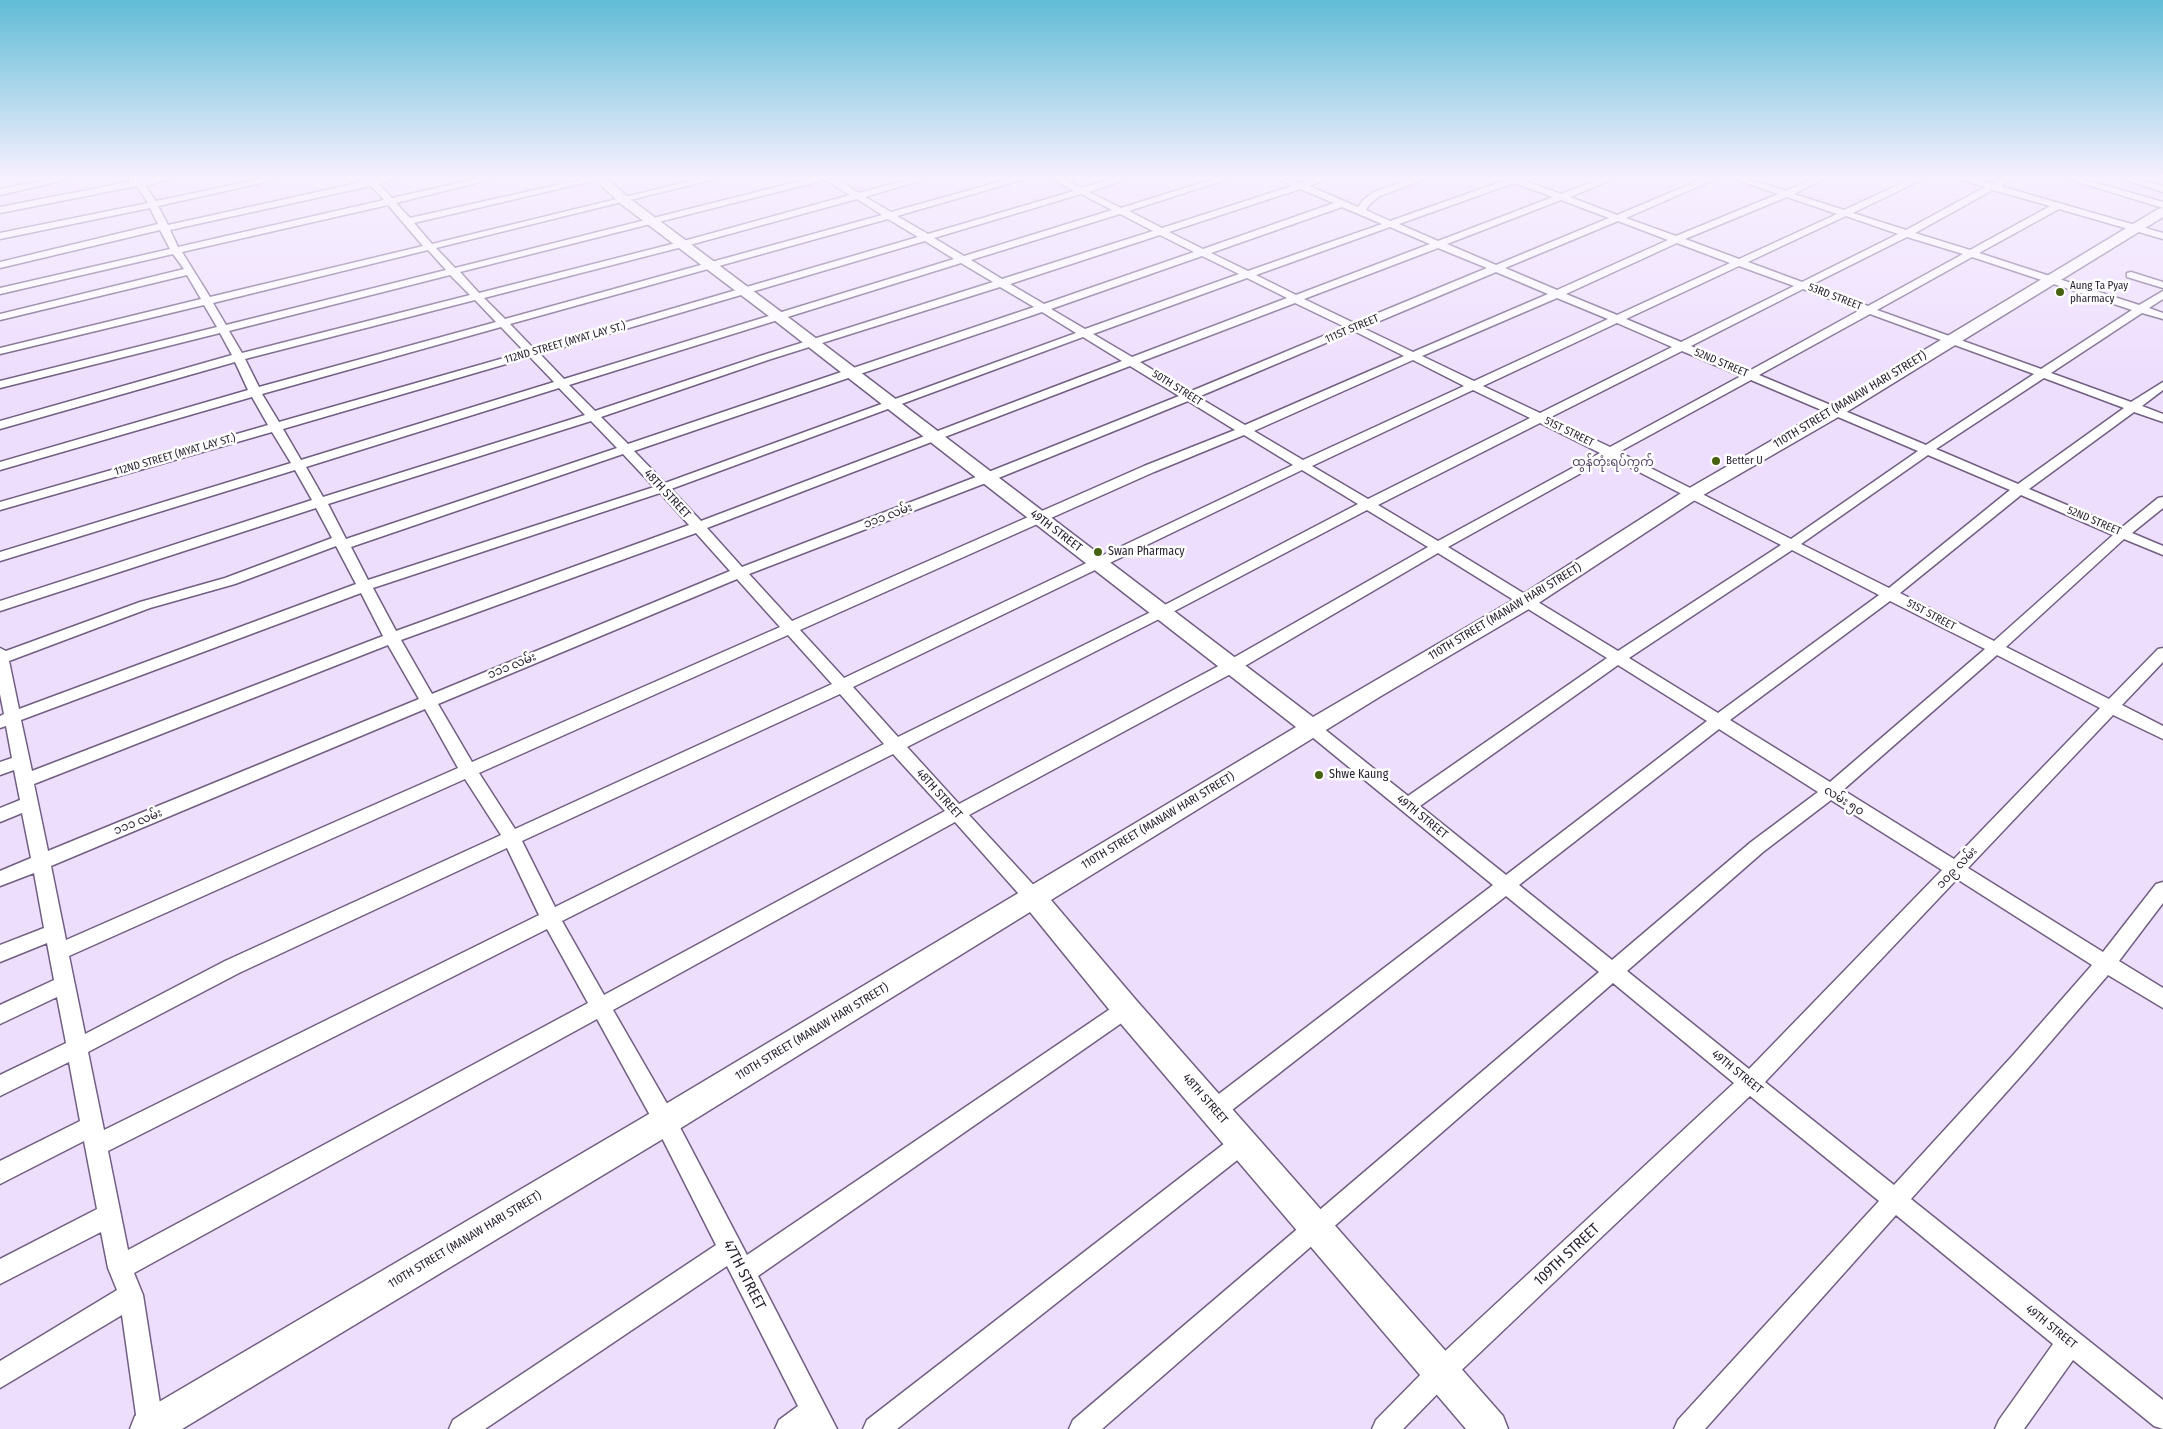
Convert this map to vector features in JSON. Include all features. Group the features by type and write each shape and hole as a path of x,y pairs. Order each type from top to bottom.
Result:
{"main road":[{"name":"49TH STREET","path":"683,244 1312,728"},
{"name":"110TH STREET (MANAW HARI STREET)","path":"150,1428 664,1121 1312,728 1527,601 1692,494 1834,412 2112,244"},
{"name":"48TH STREET","path":"1033,897 1126,1009 1317,1227 1440,1373 1490,1429"}],"street":[{"path":"0,265 94,244"},
{"name":"47TH STREET","path":"172,244 190,271 239,356 255,392 320,502 392,638 428,701 468,770 511,837 550,917 664,1121 819,1420"},
{"path":"0,291 203,244"},
{"name":"48TH STREET","path":"427,244 663,488 1033,897"},
{"path":"0,351 444,244"},
{"path":"0,385 565,244"},
{"path":"0,425 239,356 683,244"},
{"path":"0,466 255,392 791,244"},
{"name":"112ND STREET (MYAT LAY ST.)","path":"0,506 745,292 903,244"},
{"name":"50TH STREET","path":"936,244 1527,601"},
{"path":"0,557 1015,244"},
{"path":"0,606 320,502 650,398 764,358 1000,284 1119,244"},
{"name":"51ST STREET","path":"1187,244 1609,452 2163,733"},
{"path":"150,1428 131,1295 120,1268 63,986 57,942 21,761 6,720 2,667 145,606 230,581 625,449 1228,244"},
{"path":"6,720 365,586 663,488 1334,244"},
{"name":"52ND STREET","path":"1435,244 1683,346 2163,551"},
{"path":"24,781 392,638 698,527 935,438 1131,361 1441,244"},
{"name":"111ST STREET","path":"986,478 1357,328 1555,244"},
{"path":"0,954 57,942 468,770 1149,469 1245,430 1558,294 1667,244"},
{"name":"53RD STREET","path":"1689,244 2163,418"},
{"path":"0,1086 232,967 842,686 1097,562 1619,320 1777,244"},
{"path":"0,1173 94,1136 550,917 896,746 1162,612 1369,504 1887,244"},
{"path":"1940,244 2163,316"},
{"path":"120,1268 956,813 1232,666 1438,546 1990,244"},
{"path":"0,317 190,271"},
{"path":"2131,275 2163,285"},
{"path":"1408,805 1618,658 1792,544 1927,450 2163,294"},
{"path":"1215,1110 1718,721 1890,594 2020,489 2163,385"},
{"name":"၁၁၁ လမ်း","path":"41,862 739,573 986,478"},
{"path":"1082,1429 1757,847 1830,792 2163,501"},
{"name":"လမ်း ၅၀","path":"1527,601 2163,999"},
{"name":"၁၀၉ လမ်း","path":"1750,1082 2163,653"},
{"name":"49TH STREET","path":"1312,728 2163,1417"},
{"path":"0,769 21,761"},
{"path":"0,815 29,804"},
{"path":"0,879 41,862"},
{"path":"1687,1429 2021,1061 2106,963 2163,889"},
{"path":"0,1015 63,986"},
{"path":"742,1272 1126,1009"},
{"name":"109TH STREET","path":"1385,1429 1440,1373 1750,1082"},
{"path":"876,1429 1242,1143"},
{"path":"0,1272 110,1216"},
{"path":"462,1429 731,1249"},
{"path":"0,1375 131,1295"},
{"path":"2008,1429 2070,1342"},
{"path":"788,1429 819,1420"}],"place":[{"name":"Aung Ta Pyay pharmacy","path":"2060,292"},
{"name":"Better U","path":"1716,461"},
{"name":"Swan Pharmacy","path":"1098,552"},
{"name":"Shwe Kaung","path":"1319,775"}],"district":[{"name":"ထွန်တုံးရပ်ကွက်","path":"1613,463"}]}
